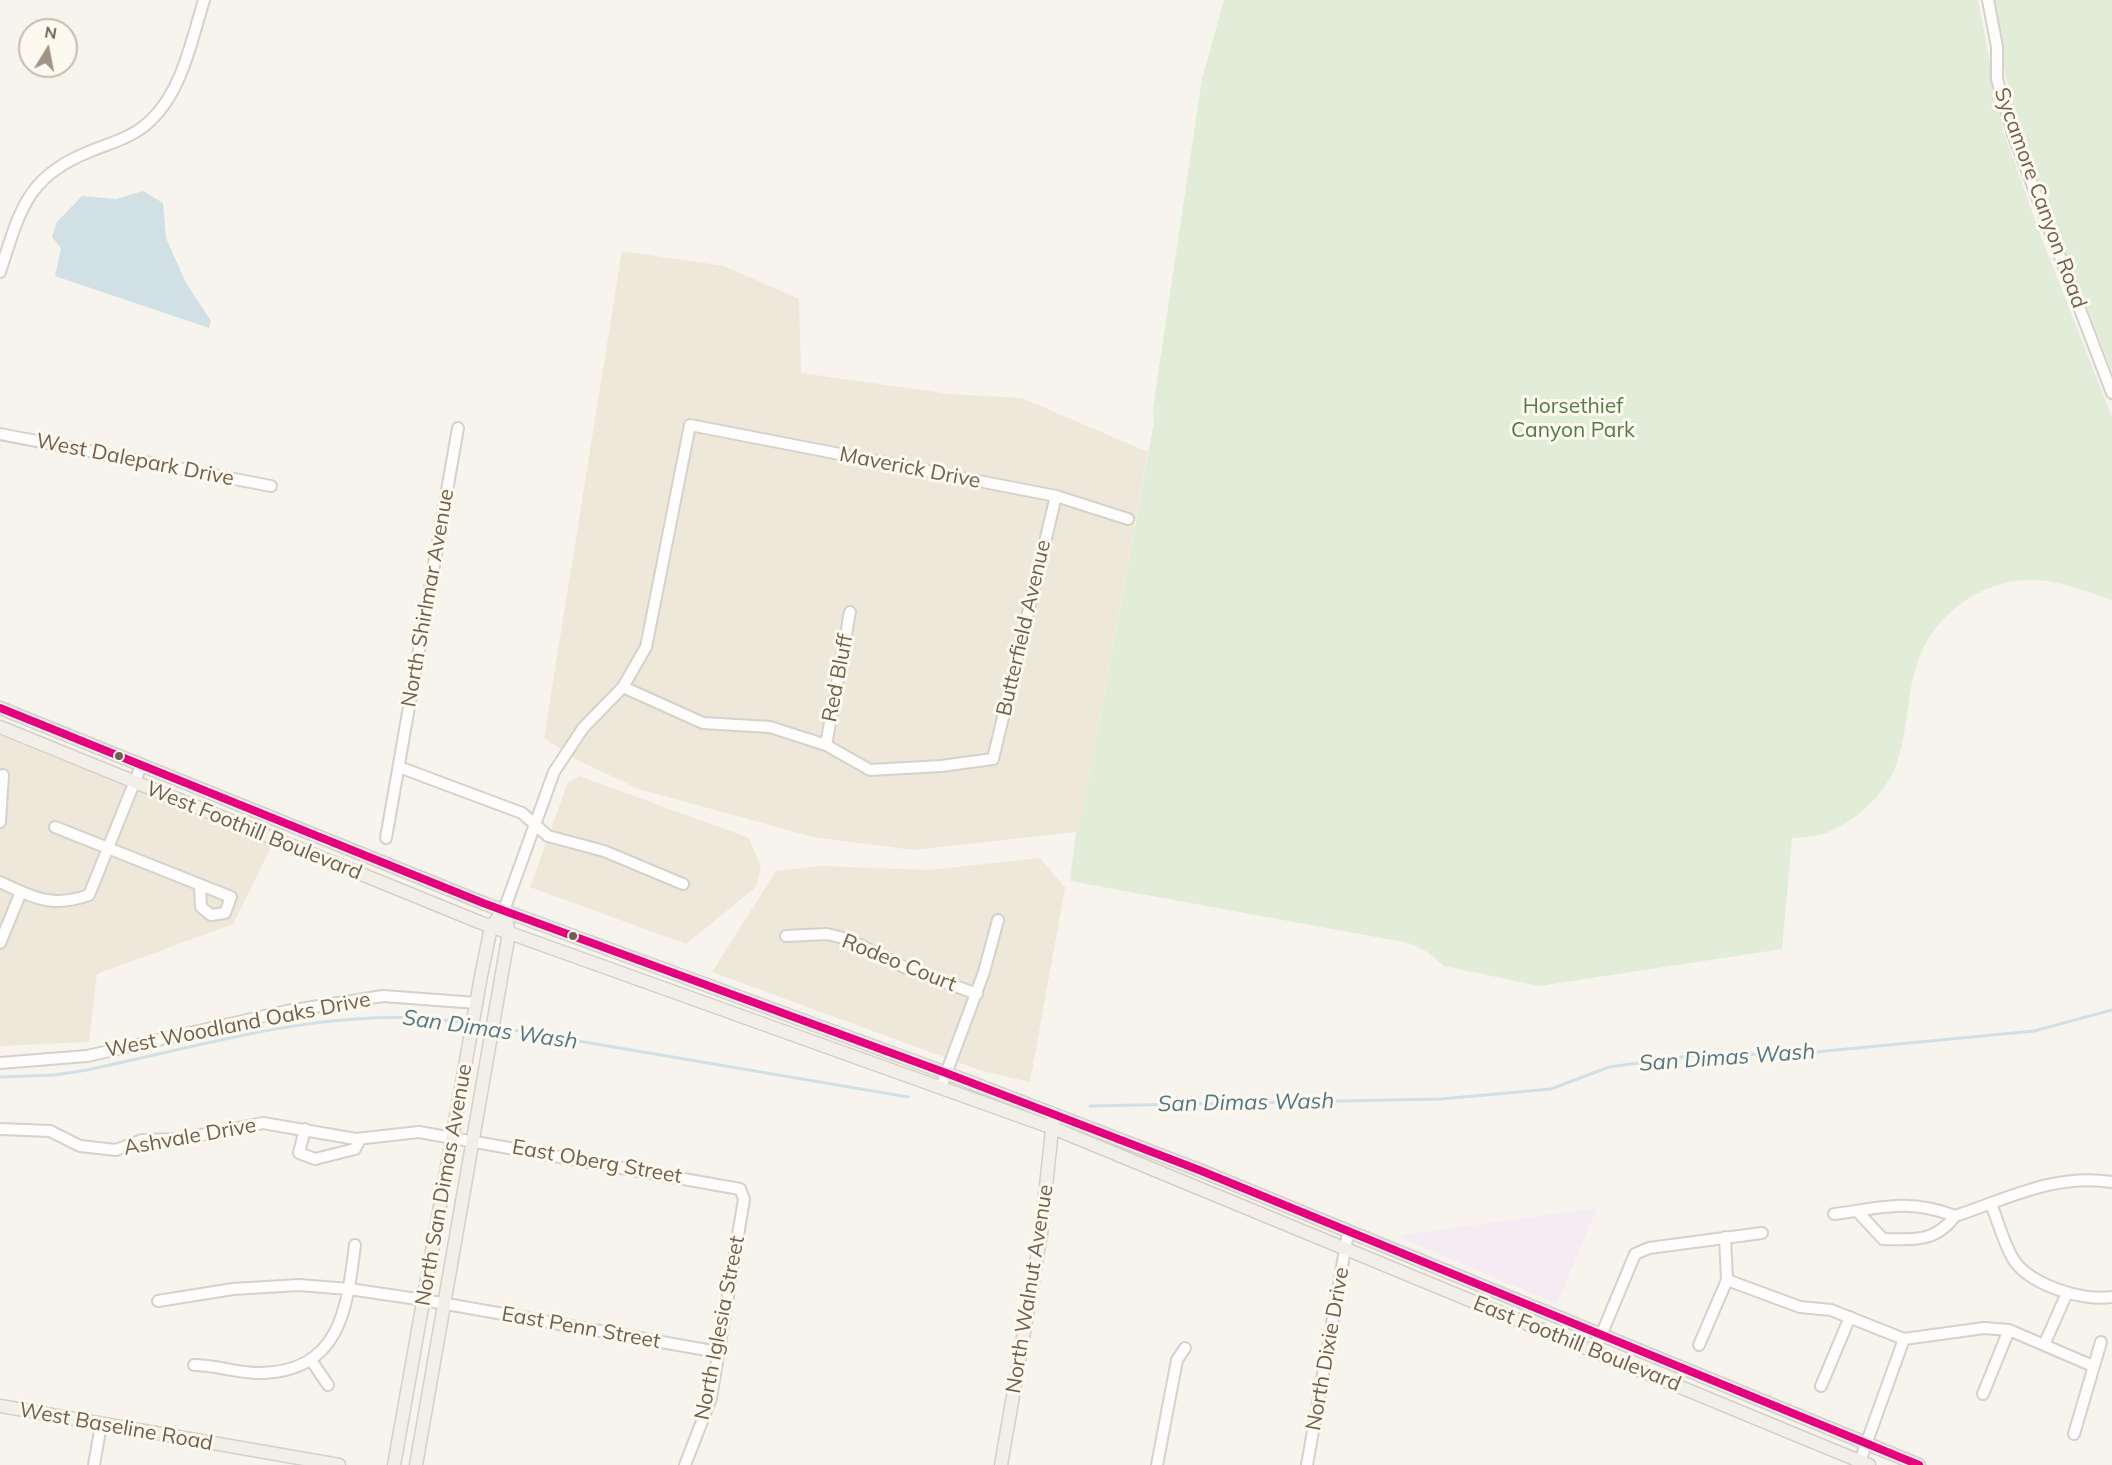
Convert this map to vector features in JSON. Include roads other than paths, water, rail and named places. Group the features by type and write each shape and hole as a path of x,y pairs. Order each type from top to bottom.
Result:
{"main road":[{"name":"West Foothill Boulevard","path":"0,708 504,910"},
{"name":"West Foothill Boulevard","path":"0,727 509,933"},
{"name":"North San Dimas Avenue","path":"394,1465 491,927 504,910"},
{"name":"North San Dimas Avenue","path":"416,1465 489,1033 509,933 504,910"},
{"name":"East Foothill Boulevard","path":"504,910 1053,1113 1199,1170 1348,1233 1919,1465"},
{"name":"East Foothill Boulevard","path":"509,933 1053,1128 1864,1463"},
{"name":"North Walnut Avenue","path":"1001,1465 1040,1243 1053,1113"},
{"name":"West Baseline Road","path":"0,1406 339,1465"}],"street":[{"path":"0,272 21,208 49,172 62,162 133,135 152,119 180,75 204,0"},
{"name":"Sycamore Canyon Road","path":"1988,0 1998,47 1997,78 2013,134 2112,393"},
{"name":"Maverick Drive","path":"690,425 1056,496 1128,519"},
{"name":"North San Dimas Avenue","path":"504,910 554,772 583,728 623,687 646,647 690,425"},
{"name":"North Shirlmar Avenue","path":"386,837 458,428"},
{"name":"West Dalepark Drive","path":"0,434 271,486"},
{"name":"Butterfield Avenue","path":"826,745 870,770 941,766 993,759 1056,496"},
{"name":"Red Bluff","path":"826,745 850,612"},
{"path":"623,687 703,723 770,727 826,745"},
{"path":"0,882 45,900 67,903 89,895 141,766"},
{"path":"399,767 522,813 548,836 604,850 683,884"},
{"path":"0,822 3,775"},
{"path":"56,827 200,887"},
{"path":"0,943 21,892"},
{"path":"941,1086 976,994 998,920"},
{"name":"Rodeo Court","path":"786,936 827,934 848,939 904,967 976,994"},
{"name":"West Woodland Oaks Drive","path":"0,1063 87,1056 287,1011 383,996 476,1009"},
{"name":"Ashvale Drive","path":"0,1129 50,1131 80,1146 116,1150 142,1140 181,1139 263,1123 360,1139 419,1132 454,1137"},
{"path":"305,1129 299,1153 315,1159 356,1149 360,1139"},
{"name":"East Oberg Street","path":"454,1137 740,1189"},
{"path":"1857,1211 1883,1239 1916,1240 1935,1236 1946,1228 1955,1216 2037,1186 2085,1179 2112,1182"},
{"name":"North Iglesia Street","path":"685,1465 711,1398 744,1199 740,1189"},
{"path":"1833,1214 1908,1204 1929,1206 1955,1216"},
{"path":"1991,1204 2012,1258 2028,1274 2067,1293 2112,1297"},
{"name":"North Dixie Drive","path":"1307,1465 1348,1233"},
{"path":"1595,1350 1635,1254 1649,1248 1762,1233"},
{"path":"1700,1345 1727,1280 1725,1237"},
{"path":"194,1365 215,1365 260,1374 289,1369 311,1359 333,1340 341,1322 349,1289 355,1245"},
{"path":"1727,1280 1800,1307 1831,1310 1904,1339 1983,1328 2009,1330 2093,1366"},
{"name":"East Penn Street","path":"158,1301 233,1289 288,1286 349,1289 443,1303 718,1352"},
{"path":"2044,1345 2067,1293"},
{"path":"1821,1386 1850,1317"},
{"path":"1983,1394 2009,1330"},
{"path":"1864,1463 1866,1443 1904,1339"},
{"path":"2074,1434 2101,1342"},
{"path":"1157,1465 1177,1360 1185,1348"},
{"path":"311,1359 328,1385"},
{"path":"94,1465 101,1425"}],"waterway":[{"name":"San Dimas Wash","path":"1090,1106 1441,1099 1551,1089 1609,1067 1697,1055 1795,1054 2034,1031 2112,1010"},
{"name":"San Dimas Wash","path":"0,1077 54,1075 87,1070 229,1038 324,1022 372,1018 421,1018 469,1023"},
{"name":"San Dimas Wash","path":"475,1024 489,1026"},
{"name":"San Dimas Wash","path":"496,1027 908,1097"}],"park label":[{"name":"Horsethief Canyon Park","path":"1573,419"}]}
